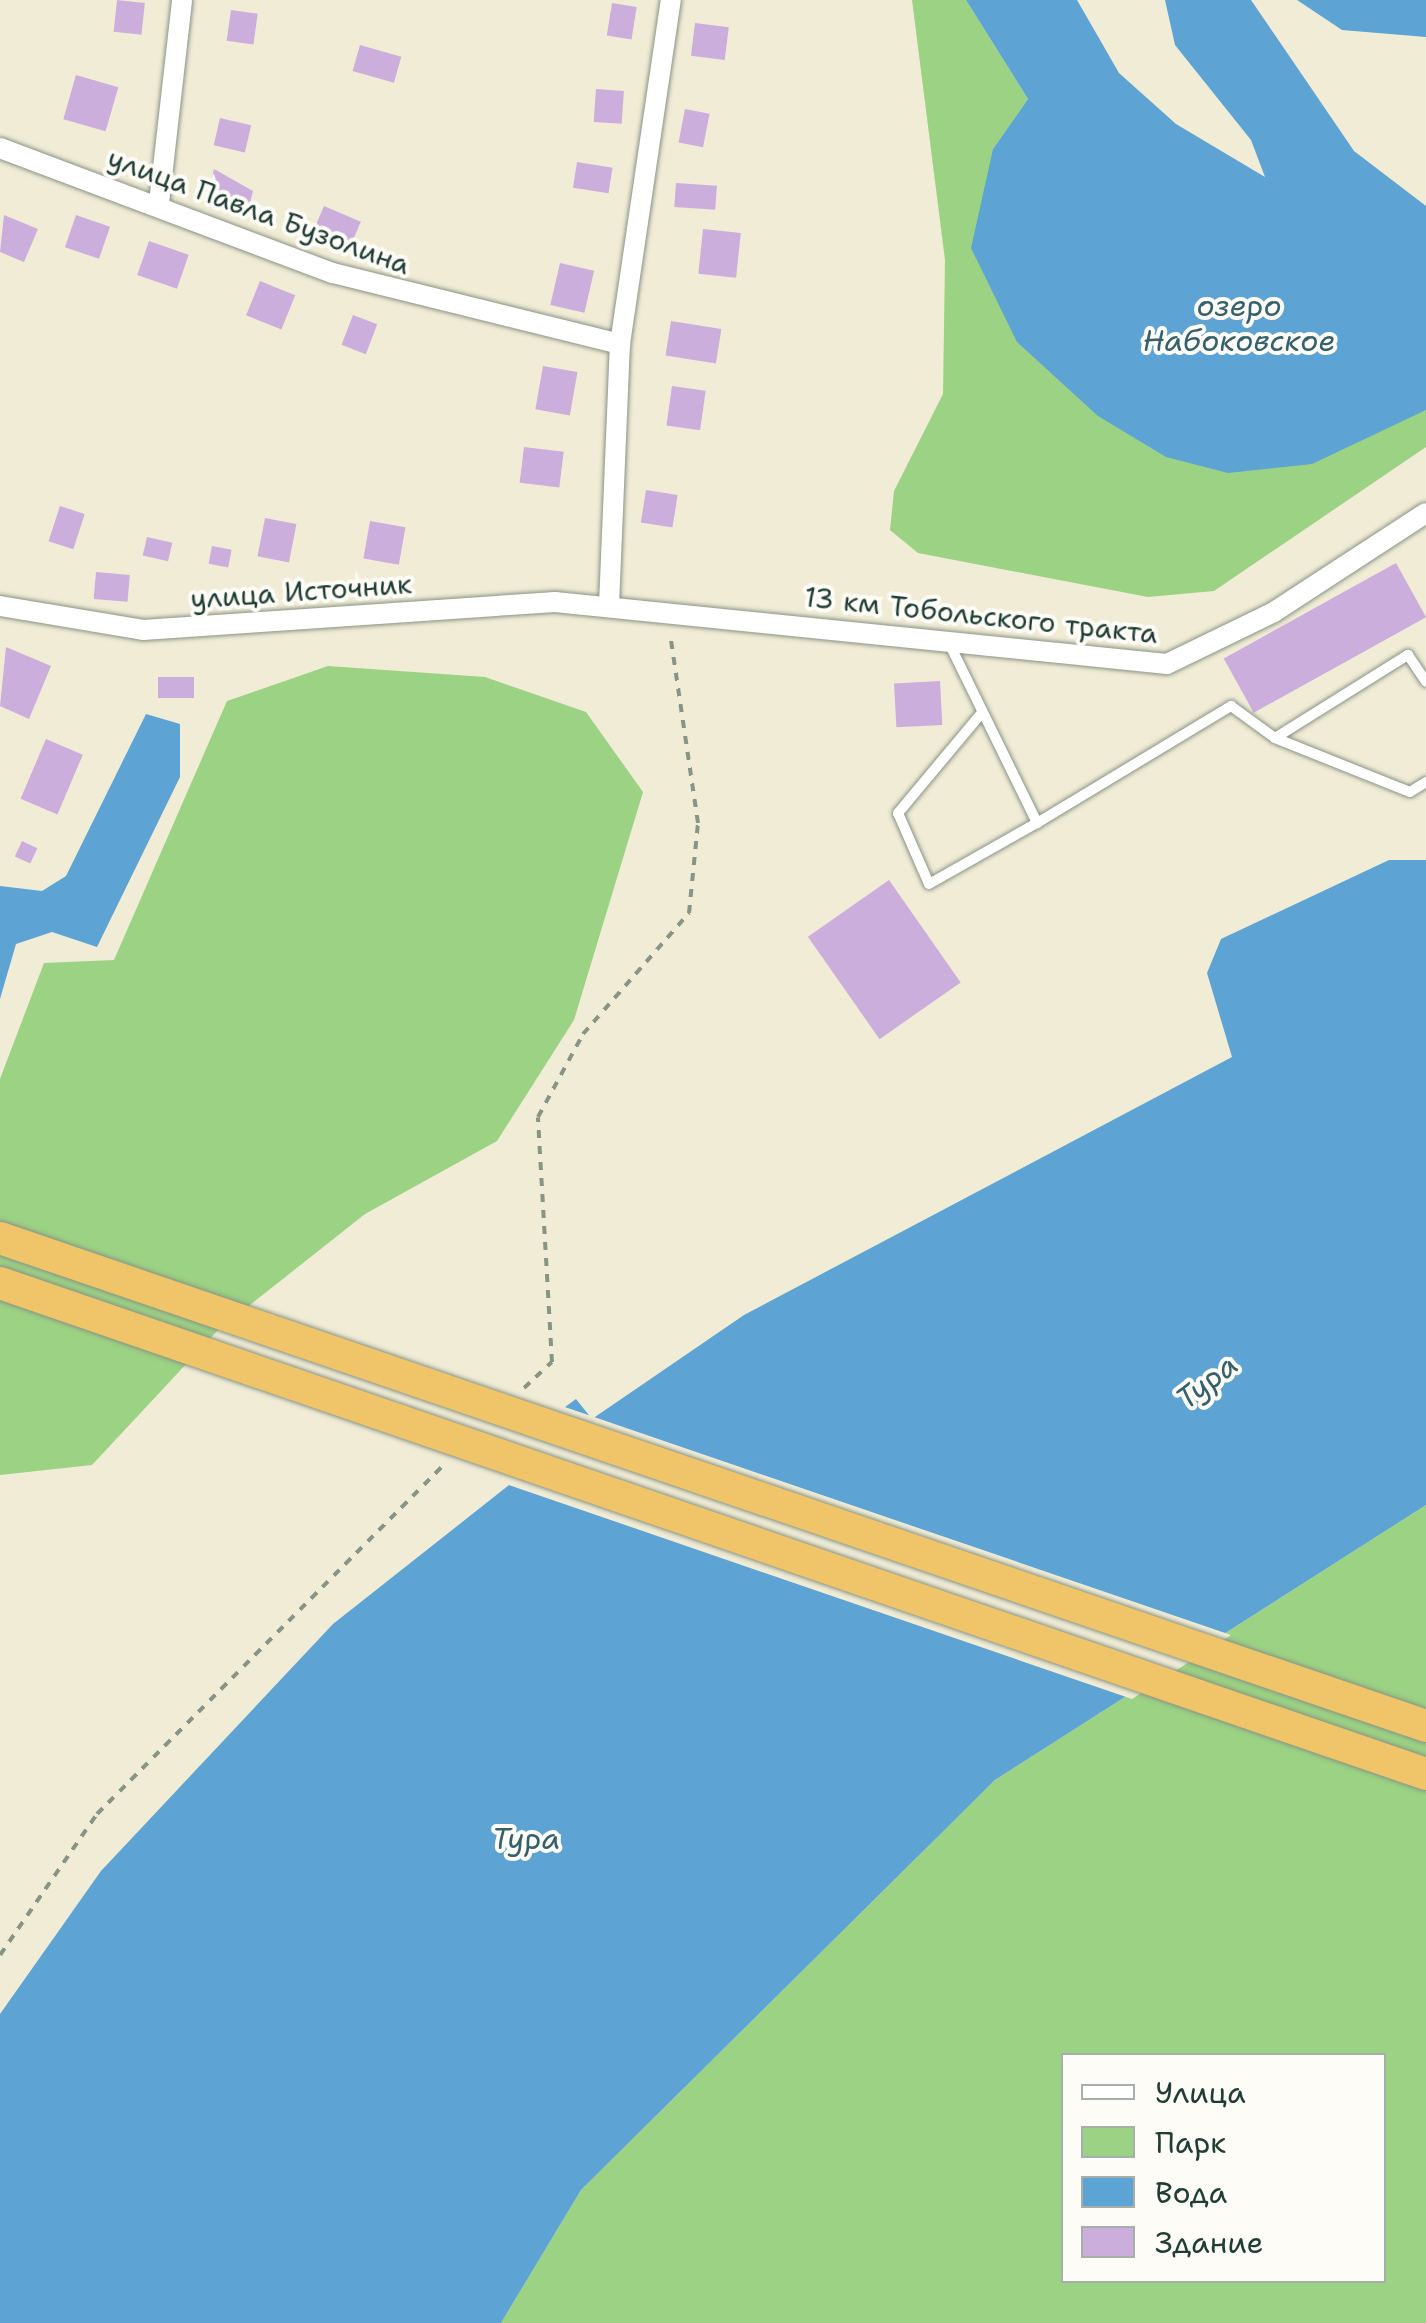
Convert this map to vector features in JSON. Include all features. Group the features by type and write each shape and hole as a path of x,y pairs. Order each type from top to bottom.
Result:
{"highway":[{"path":"0,1238 1426,1726"},
{"path":"0,1283 1426,1774"}],"street":[{"path":"159,203 182,0"},
{"path":"609,605 620,344 670,0"},
{"name":"улица Павла Бузолина","path":"0,148 159,203 348,277 620,344"},
{"name":"13 км Тобольского тракта","path":"609,605 1167,664 1274,612 1426,513"},
{"name":"улица Источник","path":"0,606 144,630 609,605"}],"lane":[{"path":"948,640 980,715 1037,822"},
{"path":"1276,738 1408,654 1426,682"},
{"path":"980,715 898,814 929,884 1231,706 1276,738 1410,792 1426,782"}],"path":[{"path":"511,1401 552,1362 538,1118 582,1034 690,913 698,823 666,610"},
{"path":"0,1955 97,1814 456,1453"}],"green space":[{"path":"912,0 966,0 1028,99 993,149 1391,424 1426,410 1426,447 1214,591 1148,597 918,553 890,530 894,491 943,394 945,260"},
{"path":"328,666 485,677 586,712 643,792 574,1020 497,1141 365,1214 217,1331 92,1465 0,1475 0,1079 44,963 114,960 227,701"},
{"path":"1426,1505 1426,2323 501,2323 581,2190 995,1780"}],"water":[{"name":"озеро Набоковское","path":"966,0 1077,0 1119,73 1176,124 1265,177 1251,140 1175,45 1165,0 1251,0 1354,151 1426,206 1426,410 1312,464 1228,473 1166,457 1098,416 1017,342 971,248 993,149 1028,99"},
{"path":"1297,0 1426,0 1426,37 1342,30"},
{"path":"146,714 180,724 180,777 97,947 52,932 16,944 0,999 0,886 42,891 66,876"},
{"name":"Тура","path":"1389,860 1426,860 1426,1505 995,1780 581,2190 501,2323 0,2323 0,2014 101,1871 333,1624 556,1448 539,1426 576,1399 592,1419 744,1315 1232,1057 1207,973 1221,939"}],"pier":[{"path":"559,1405 1231,1635 1132,1699 503,1483 549,1447 536,1422"}],"building":[{"path":"117,0 145,3 142,35 114,32"},
{"path":"612,3 637,7 632,40 607,36"},
{"path":"231,10 258,14 253,44 227,41"},
{"path":"695,23 729,27 725,60 691,56"},
{"path":"360,45 401,57 394,83 353,71"},
{"path":"76,75 118,87 106,131 63,119"},
{"path":"596,89 624,91 622,124 594,122"},
{"path":"685,109 710,114 703,147 679,142"},
{"path":"220,118 251,125 245,152 214,145"},
{"path":"577,162 613,168 608,193 573,188"},
{"path":"214,169 253,191 247,214 206,204"},
{"path":"676,183 717,186 715,210 674,207"},
{"path":"324,206 361,222 348,252 311,236"},
{"path":"4,215 38,229 24,262 0,252"},
{"path":"76,215 110,227 99,259 65,247"},
{"path":"703,229 741,233 736,278 698,274"},
{"path":"149,241 189,255 177,289 137,275"},
{"path":"560,263 594,271 584,313 550,305"},
{"path":"260,281 295,295 281,330 246,315"},
{"path":"353,315 377,324 366,354 342,345"},
{"path":"671,321 721,329 716,364 666,356"},
{"path":"543,366 577,372 570,415 535,409"},
{"path":"672,386 706,391 700,430 666,426"},
{"path":"524,447 564,452 559,488 520,483"},
{"path":"646,490 678,495 672,528 641,523"},
{"path":"60,506 85,514 73,549 49,541"},
{"path":"265,518 296,524 289,562 258,556"},
{"path":"370,521 405,527 399,565 363,558"},
{"path":"147,537 172,543 168,561 143,556"},
{"path":"212,546 232,550 228,567 209,564"},
{"path":"1396,563 1426,617 1254,713 1224,659"},
{"path":"96,572 130,575 128,602 94,599"},
{"path":"6,647 51,666 29,719 0,706"},
{"path":"158,677 194,677 194,698 158,698"},
{"path":"940,681 942,725 896,727 894,683"},
{"path":"46,739 83,755 57,814 21,799"},
{"path":"22,841 37,848 30,864 15,856"},
{"path":"889,880 961,982 880,1039 808,937"}]}
